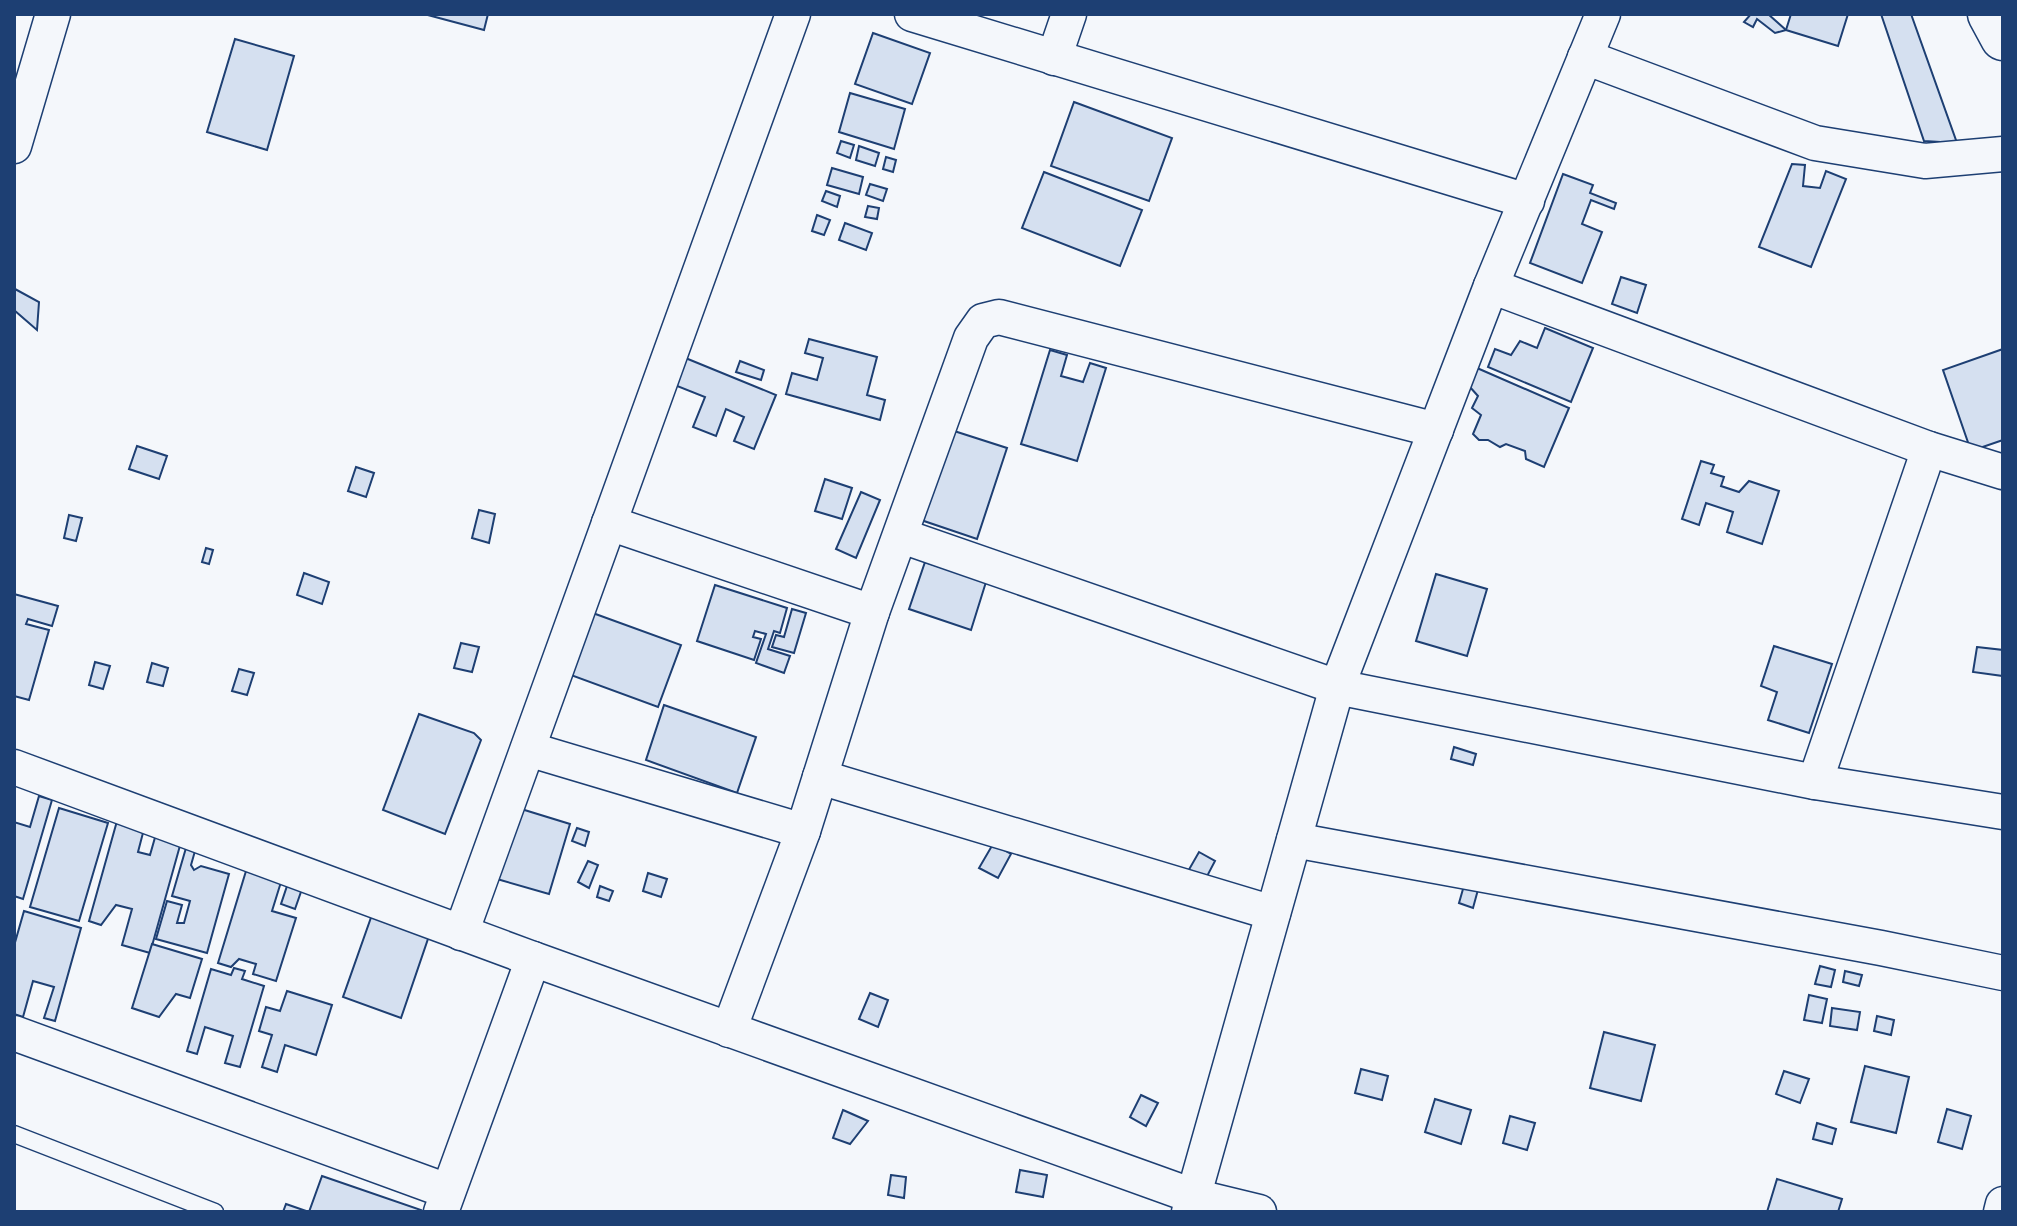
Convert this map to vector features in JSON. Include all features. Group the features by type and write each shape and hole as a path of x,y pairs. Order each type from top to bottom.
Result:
{"street":[{"path":"14,146 53,14"},
{"path":"461,933 793,14"},
{"path":"912,14 1527,201"},
{"path":"1054,58 1069,14"},
{"path":"1191,1204 1337,687 1491,286 1603,14"},
{"path":"1990,14 2003,38"},
{"path":"1585,57 1815,143 1925,161 2003,154"},
{"path":"1491,286 1929,449 2003,472"},
{"path":"729,1030 803,831 872,612 971,338 983,321 999,317 1436,430"},
{"path":"1815,782 1929,449"},
{"path":"609,523 872,612"},
{"path":"902,536 1337,687 1815,782 2003,812"},
{"path":"528,749 803,831"},
{"path":"14,767 1191,1204 1259,1212"},
{"path":"820,777 1273,913"},
{"path":"1294,840 1881,948 2002,967"},
{"path":"14,1033 444,1202 533,959"},
{"path":"2001,1212 2003,1204"}],"lane":[{"path":"14,1134 215,1212"}],"building":[{"path":"424,14 488,14 484,30"},
{"path":"1751,14 1768,14 1786,30 1775,33 1757,19 1753,27 1744,22"},
{"path":"1791,14 1848,14 1838,46 1786,30"},
{"path":"1881,14 1911,14 1957,143 1924,141"},
{"path":"873,33 930,53 912,104 855,84"},
{"path":"235,39 294,56 267,150 207,132"},
{"path":"850,93 905,109 894,149 839,132"},
{"path":"1074,102 1172,138 1149,201 1051,166"},
{"path":"841,141 854,145 850,158 837,153"},
{"path":"859,146 879,153 875,166 856,160"},
{"path":"886,157 896,160 893,172 883,169"},
{"path":"1792,164 1805,165 1803,186 1820,188 1826,171 1846,179 1811,267 1759,247"},
{"path":"832,168 863,177 859,194 827,185"},
{"path":"1044,172 1142,210 1120,266 1022,228"},
{"path":"1563,174 1593,185 1590,193 1616,203 1614,209 1591,200 1582,224 1602,232 1582,283 1530,263"},
{"path":"870,184 887,189 883,201 866,195"},
{"path":"826,191 840,196 837,207 822,201"},
{"path":"868,206 879,208 877,219 865,217"},
{"path":"817,215 830,220 824,235 812,231"},
{"path":"845,223 872,233 866,250 839,240"},
{"path":"1621,277 1646,285 1637,313 1612,304"},
{"path":"15,289 39,302 37,330 14,310"},
{"path":"1545,328 1593,348 1571,402 1488,367 1495,349 1511,355 1520,341 1537,348"},
{"path":"809,339 877,357 867,395 885,400 880,420 786,394 792,373 817,380 823,358 805,353"},
{"path":"2003,349 2003,440 1971,451 1943,370"},
{"path":"1050,350 1067,355 1061,376 1083,382 1090,363 1106,368 1077,461 1021,444"},
{"path":"683,357 776,395 754,449 734,441 744,417 726,409 716,436 693,427 705,397 672,384"},
{"path":"740,361 764,370 761,380 736,372"},
{"path":"1477,368 1569,408 1544,467 1526,459 1525,451 1506,444 1500,447 1488,440 1479,440 1473,434 1481,415 1472,408 1478,396 1469,386"},
{"path":"951,430 1007,448 977,539 921,520"},
{"path":"137,446 167,456 159,479 129,469"},
{"path":"1701,461 1714,465 1711,473 1724,477 1721,486 1739,492 1749,481 1779,491 1762,544 1727,532 1733,512 1706,503 1699,525 1682,519"},
{"path":"356,467 374,473 366,497 348,491"},
{"path":"825,479 852,488 842,519 815,511"},
{"path":"861,492 880,500 856,558 836,549"},
{"path":"479,510 495,514 489,543 472,538"},
{"path":"69,515 82,518 76,541 64,538"},
{"path":"206,548 213,550 209,564 202,562"},
{"path":"925,562 986,582 971,630 909,609"},
{"path":"304,573 329,582 322,604 297,595"},
{"path":"1436,574 1487,589 1467,656 1416,641"},
{"path":"715,585 787,608 780,633 774,631 768,649 790,656 784,673 756,663 766,634 755,631 753,637 761,639 754,660 697,641"},
{"path":"14,594 58,606 52,626 28,619 26,624 49,630 29,700 14,696"},
{"path":"792,609 806,613 794,653 772,647 776,635 784,637"},
{"path":"590,612 681,645 658,707 568,674"},
{"path":"461,643 479,647 472,672 454,668"},
{"path":"1774,646 1832,664 1809,733 1768,720 1777,692 1761,686"},
{"path":"1977,647 2003,650 2003,676 1973,672"},
{"path":"95,662 110,666 103,689 89,685"},
{"path":"152,663 168,668 163,686 147,682"},
{"path":"239,669 254,673 247,695 232,691"},
{"path":"664,705 756,737 737,793 646,760"},
{"path":"419,714 474,733 481,740 445,834 383,810"},
{"path":"1454,747 1476,754 1473,765 1451,759"},
{"path":"39,796 52,800 23,899 14,896 14,822 30,827"},
{"path":"59,808 108,823 79,921 30,907"},
{"path":"518,808 570,824 549,894 497,879"},
{"path":"117,821 144,829 138,852 150,855 156,834 181,842 150,953 122,945 132,909 116,905 101,925 89,921"},
{"path":"577,828 589,832 585,846 572,841"},
{"path":"188,841 197,844 191,865 194,870 201,866 229,874 207,953 156,939 167,901 182,905 177,923 184,923 190,901 172,896"},
{"path":"993,844 1011,854 998,878 979,868"},
{"path":"1199,852 1215,861 1204,882 1187,873"},
{"path":"588,861 598,865 589,888 578,882"},
{"path":"246,871 281,882 272,911 296,918 276,981 253,974 256,964 239,959 231,967 218,963"},
{"path":"648,873 667,879 661,897 643,891"},
{"path":"289,880 303,886 295,909 281,904"},
{"path":"1465,882 1479,886 1473,908 1459,903"},
{"path":"600,886 613,891 609,901 597,897"},
{"path":"374,909 431,930 401,1018 343,997"},
{"path":"24,911 81,928 55,1021 44,1018 54,987 33,981 23,1017 14,1014 14,946"},
{"path":"152,944 202,959 190,998 176,994 159,1017 132,1008"},
{"path":"1820,966 1835,970 1831,987 1815,984"},
{"path":"234,968 245,971 242,979 264,986 240,1067 225,1063 233,1036 205,1027 197,1054 187,1051 211,969 231,975"},
{"path":"1845,971 1862,975 1859,986 1843,982"},
{"path":"287,991 332,1005 316,1055 285,1045 277,1072 262,1067 272,1035 259,1031 266,1007 280,1011"},
{"path":"870,993 888,1000 878,1027 859,1019"},
{"path":"1809,995 1827,999 1822,1023 1804,1020"},
{"path":"1832,1008 1860,1012 1857,1030 1830,1026"},
{"path":"1877,1016 1894,1020 1891,1035 1874,1031"},
{"path":"1604,1032 1655,1045 1641,1101 1590,1088"},
{"path":"1865,1066 1909,1077 1896,1133 1851,1122"},
{"path":"1361,1069 1388,1076 1382,1100 1355,1093"},
{"path":"1784,1071 1809,1079 1800,1103 1776,1094"},
{"path":"1141,1095 1158,1103 1146,1126 1130,1117"},
{"path":"1435,1099 1471,1110 1461,1144 1425,1132"},
{"path":"1947,1109 1971,1116 1962,1149 1938,1142"},
{"path":"843,1110 868,1121 850,1144 833,1138"},
{"path":"1510,1116 1535,1123 1527,1150 1503,1143"},
{"path":"1817,1123 1836,1129 1832,1144 1813,1139"},
{"path":"1020,1170 1047,1175 1043,1197 1016,1192"},
{"path":"891,1175 906,1177 904,1198 888,1195"},
{"path":"322,1176 421,1210 309,1212"},
{"path":"1777,1179 1842,1199 1838,1212 1767,1212"},
{"path":"286,1204 309,1212 283,1212"}]}
